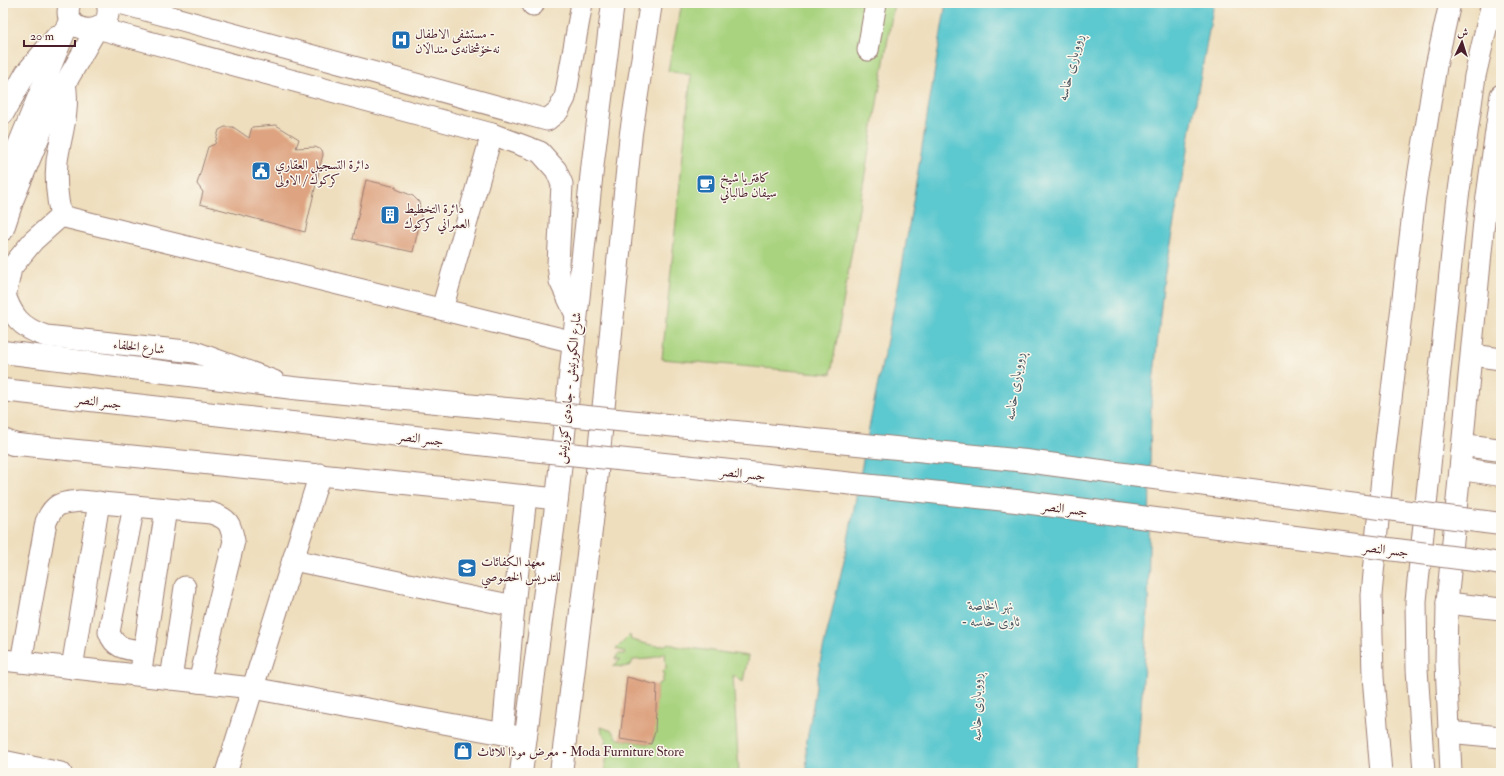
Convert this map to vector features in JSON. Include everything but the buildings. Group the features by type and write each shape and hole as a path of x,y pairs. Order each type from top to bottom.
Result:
{"main road":[{"name":"شارع الكورنيش - جادەی کۆرنیش","path":"521,773 557,499 576,315 613,3"},
{"path":"561,773 592,522 631,133 650,3"},
{"path":"3,352 293,388 1026,461 1493,523"},
{"name":"جسر النصر","path":"4,390 522,449 1016,501 1491,562"},
{"path":"1464,445 1501,450"},
{"path":"1461,469 1501,475"}],"street":[{"path":"3,230 14,197 50,110 97,28 106,20 108,10 107,3"},
{"path":"120,3 547,120"},
{"path":"540,152 547,120 558,111 565,98 582,3"},
{"path":"868,50 876,3"},
{"path":"1381,773 1373,678 1371,595 1383,467 1415,196 1436,66 1450,3"},
{"path":"1424,773 1417,669 1416,601 1454,244 1475,76 1492,3"},
{"path":"70,11 79,28 91,30 97,28 492,134 540,152 556,170 562,184 559,258 560,281 576,315"},
{"path":"3,114 26,72 70,11"},
{"path":"3,183 70,11"},
{"path":"61,216 56,192 56,176 68,102 65,82"},
{"path":"1451,773 1448,732 1447,603 1464,445 1476,312 1493,212 1501,95"},
{"path":"442,310 492,134"},
{"path":"4,293 11,268 33,241 61,216"},
{"path":"61,216 574,342"},
{"path":"1454,244 1476,312"},
{"name":"شارع الخلفاء","path":"4,293 16,317 23,326 46,336 195,352 293,388"},
{"path":"1472,355 1501,359"},
{"path":"6,442 557,499"},
{"path":"226,773 320,474"},
{"path":"503,734 514,606 526,496"},
{"path":"199,682 234,541 231,528 225,518 211,513 80,501 62,502 52,509 46,522 12,661 252,688 526,738"},
{"path":"72,668 99,502"},
{"path":"134,506 110,632 112,641 122,648 144,651"},
{"path":"141,675 166,509"},
{"path":"292,560 514,606"},
{"path":"171,679 185,587"},
{"path":"1447,603 1501,609"},
{"path":"1448,732 1501,737"},
{"path":"3,761 61,773"}],"green space":[{"path":"682,3 894,3 831,374 662,359 691,75 668,71"},
{"path":"630,635 631,640 656,646 669,643 676,646 748,656 743,682 733,675 739,773 607,773 605,768 608,749 605,745 606,737 602,733 601,727 612,731 618,739 650,744 653,741 657,685 662,682 664,674 663,671 666,668 665,653 649,659 633,660 631,665 624,667 613,666 619,661 619,659 615,659 618,654 624,654 625,652 616,649"}],"water":[{"name":"نهر الخاصة - ئاوی خاسە","path":"946,3 1214,3 1164,277 1151,404 1148,612 1136,773 807,773 806,746 821,658 845,556 873,407 901,273"}],"place":[{"name":"مستشفى الاطفال - نەخۆشخانەی منداڵان","path":"401,40"},
{"name":"دائرة التسجيل العقاري كركوك / الاولى","path":"261,171"},
{"name":"كافتريا شيخ سيفان طالباني","path":"706,184"},
{"name":"دائرة التخطيط العمراني كركوك","path":"390,215"},
{"name":"معهد الكفائات للتدريس الخصوصي","path":"467,568"},
{"name":"معرض مودا للاثاث - Moda Furniture Store","path":"463,751"}],"water label":[{"name":"ڕووباری خاسە","path":"1070,67"},
{"name":"ڕووباری خاسە","path":"1014,386"},
{"name":"ڕووباری خاسە","path":"976,707"}]}
